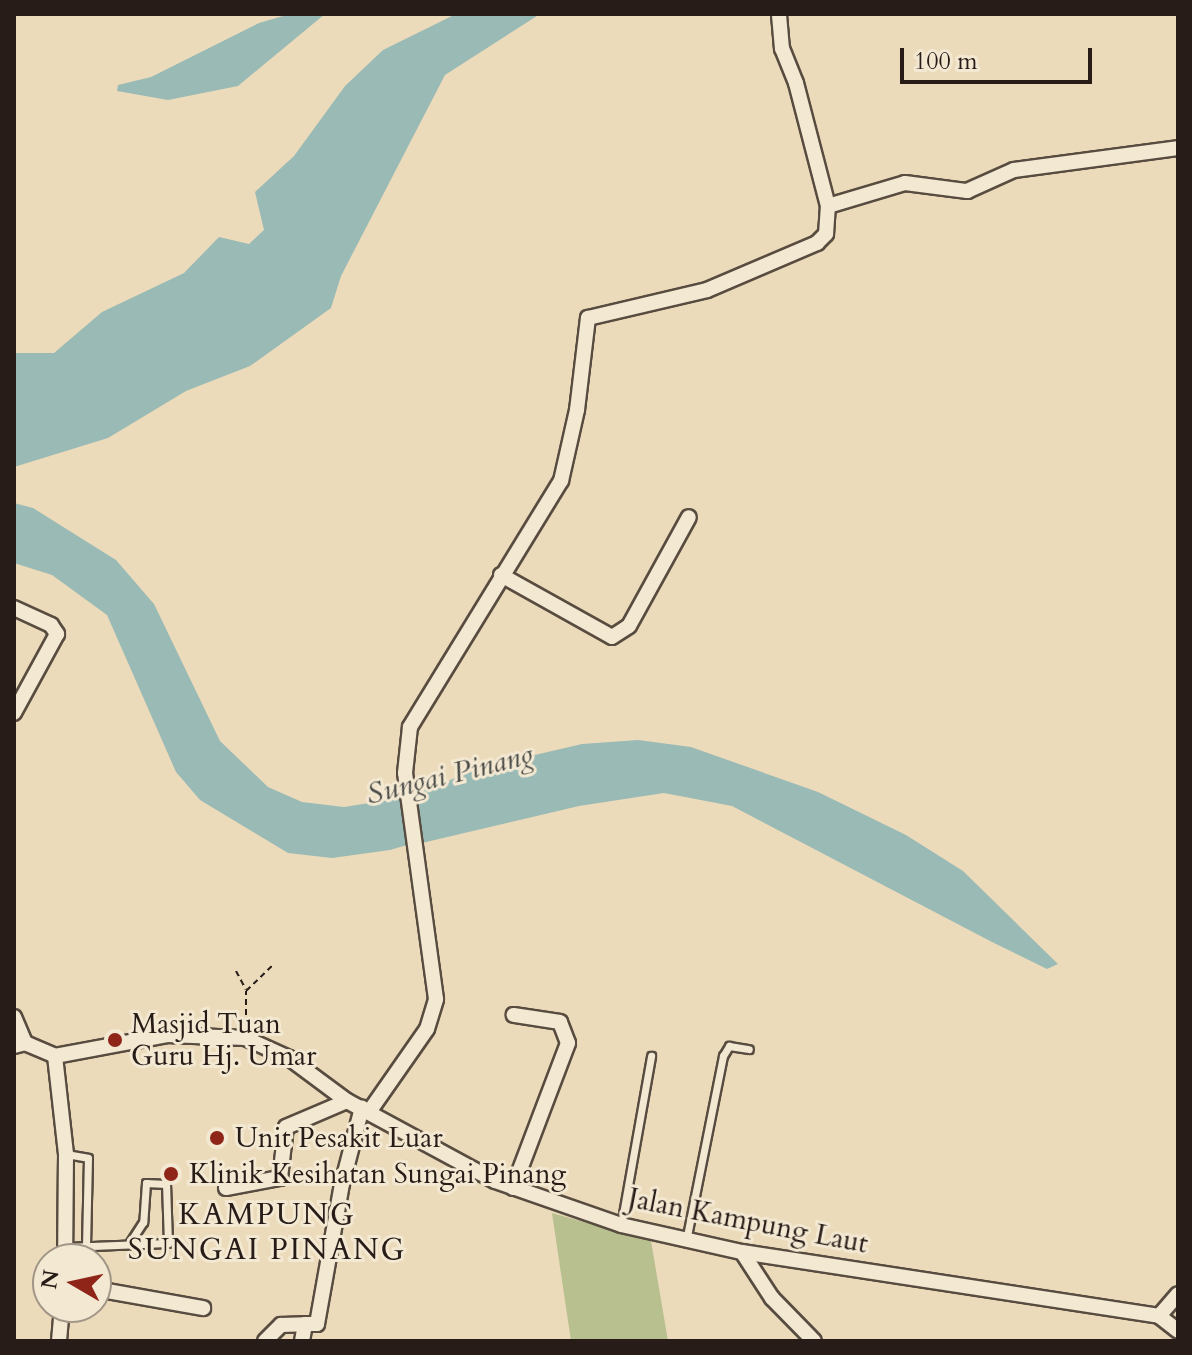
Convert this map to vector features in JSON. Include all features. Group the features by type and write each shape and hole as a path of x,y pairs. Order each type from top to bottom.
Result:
{"street":[{"path":"265,1341 281,1325 317,1324 342,1184 365,1110 427,1029 434,1011 412,808 405,773 410,727 561,481 577,410 588,318 707,290 817,243 826,234 828,206 796,83 782,49 779,14"},
{"path":"828,206 905,183 967,191 1014,170 1178,148"},
{"path":"501,575 612,637 629,626 689,517"},
{"path":"14,608 51,625 57,634 14,713"},
{"path":"513,1188 568,1043 560,1022 514,1015"},
{"path":"14,1017 19,1044 55,1056 66,1154 66,1243"},
{"name":"Jalan Kampung Laut","path":"55,1056 167,1035 245,1038 289,1058 347,1101 513,1188 621,1225 742,1252 1159,1316 1178,1331"},
{"path":"226,1188 280,1178 286,1127 347,1101"},
{"path":"742,1252 772,1298 814,1341"},
{"path":"112,1292 203,1308"},
{"path":"1159,1316 1178,1294"},
{"path":"302,1341 305,1324"}],"lane":[{"path":"686,1241 723,1056 729,1046 749,1049"},
{"path":"621,1225 651,1056"},
{"path":"66,1154 88,1158 86,1243"},
{"path":"108,1243 168,1243 166,1184 146,1183 143,1222 130,1242"}],"path":[{"path":"246,991 273,965"},
{"path":"236,971 246,991 245,1038"}],"green space":[{"path":"552,1213 651,1241 668,1341 571,1341"}],"water":[{"path":"290,14 325,14 238,86 168,100 117,91 118,85 151,77 259,23"},
{"path":"456,14 540,14 445,75 341,276 331,308 250,366 186,391 108,438 14,467 14,353 54,353 102,312 184,273 219,237 249,244 264,230 255,192 294,156 345,86 383,50"},
{"path":"14,503 33,508 116,560 154,604 220,741 268,787 302,802 344,807 401,798 405,821 418,818 416,793 487,766 582,744 638,740 691,747 818,792 906,835 963,871 1058,964 1047,969 732,806 664,793 579,806 422,843 420,829 405,832 407,845 390,850 332,858 288,853 200,800 176,772 107,615 52,575 14,563"}],"place":[{"name":"Masjid Tuan Guru Hj. Umar","path":"115,1040"},
{"name":"Unit Pesakit Luar","path":"217,1138"},
{"name":"Klinik Kesihatan Sungai Pinang","path":"171,1174"}],"district":[{"name":"KAMPUNG SUNGAI PINANG","path":"267,1232"}],"water label":[{"name":"Sungai Pinang","path":"450,775"}]}
